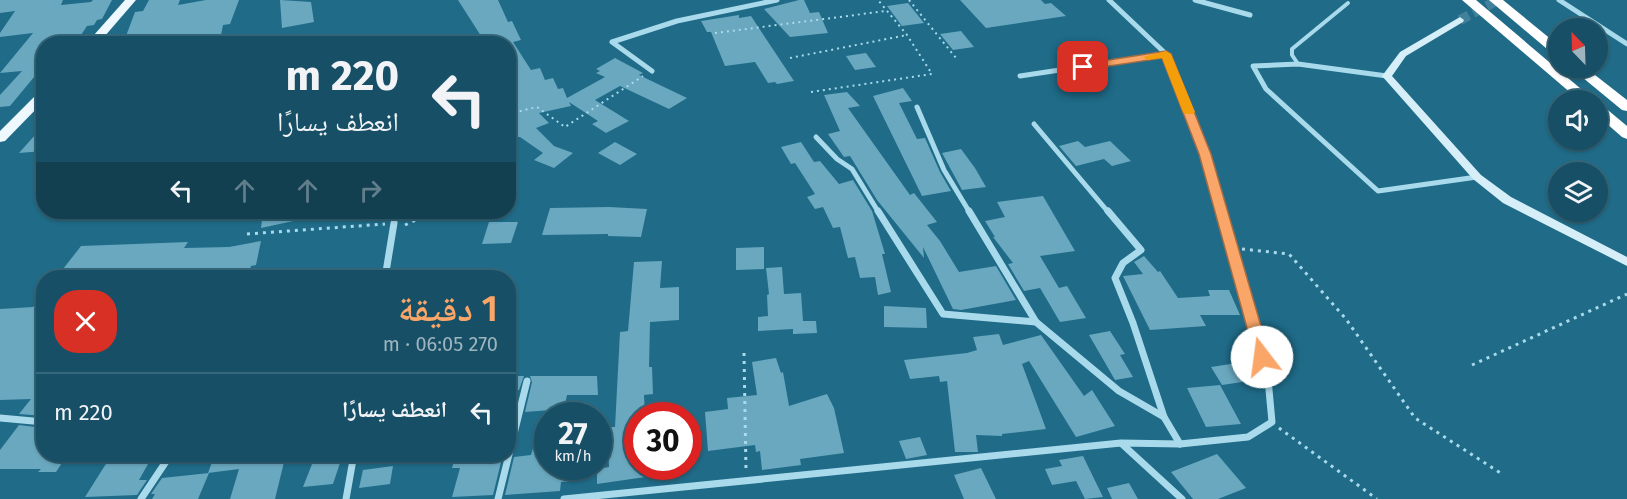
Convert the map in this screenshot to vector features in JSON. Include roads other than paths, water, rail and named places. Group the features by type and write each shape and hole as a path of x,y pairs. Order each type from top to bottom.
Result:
{"highway":[{"path":"1468,0 1575,90"},
{"path":"1495,0 1548,43"},
{"path":"1591,78 1627,107"},
{"path":"1608,118 1627,134"}],"main road":[{"path":"98,36 131,0"},
{"path":"1460,20 1403,54 1387,76 1477,177 1507,200 1627,262"},
{"path":"0,138 36,102"}],"street":[{"path":"652,71 612,42 677,21 777,0"},
{"path":"564,499 1121,443 1180,444 1248,437 1272,422 1268,379 1205,154 1166,54 1108,0"},
{"path":"1195,0 1250,15"},
{"path":"1559,0 1627,44"},
{"path":"1020,76 1166,54"},
{"path":"1387,76 1298,64 1253,66 1266,89 1378,191 1477,177"},
{"path":"917,107 944,170 1036,322 1119,391 1164,417"},
{"path":"1034,124 1141,250 1123,263 1114,278 1133,323 1164,417 1180,444"},
{"path":"816,137 837,159 852,169 943,314 1036,322"},
{"path":"386,270 394,224"},
{"path":"516,423 526,381"},
{"path":"0,418 36,421"},
{"path":"1121,443 1182,499"},
{"path":"141,499 166,462"},
{"path":"346,499 353,462"},
{"path":"498,499 507,462"}],"lane":[{"path":"1298,64 1292,55 1292,49 1348,3"}],"tunnel":[{"path":"1460,20 1498,0"}]}
